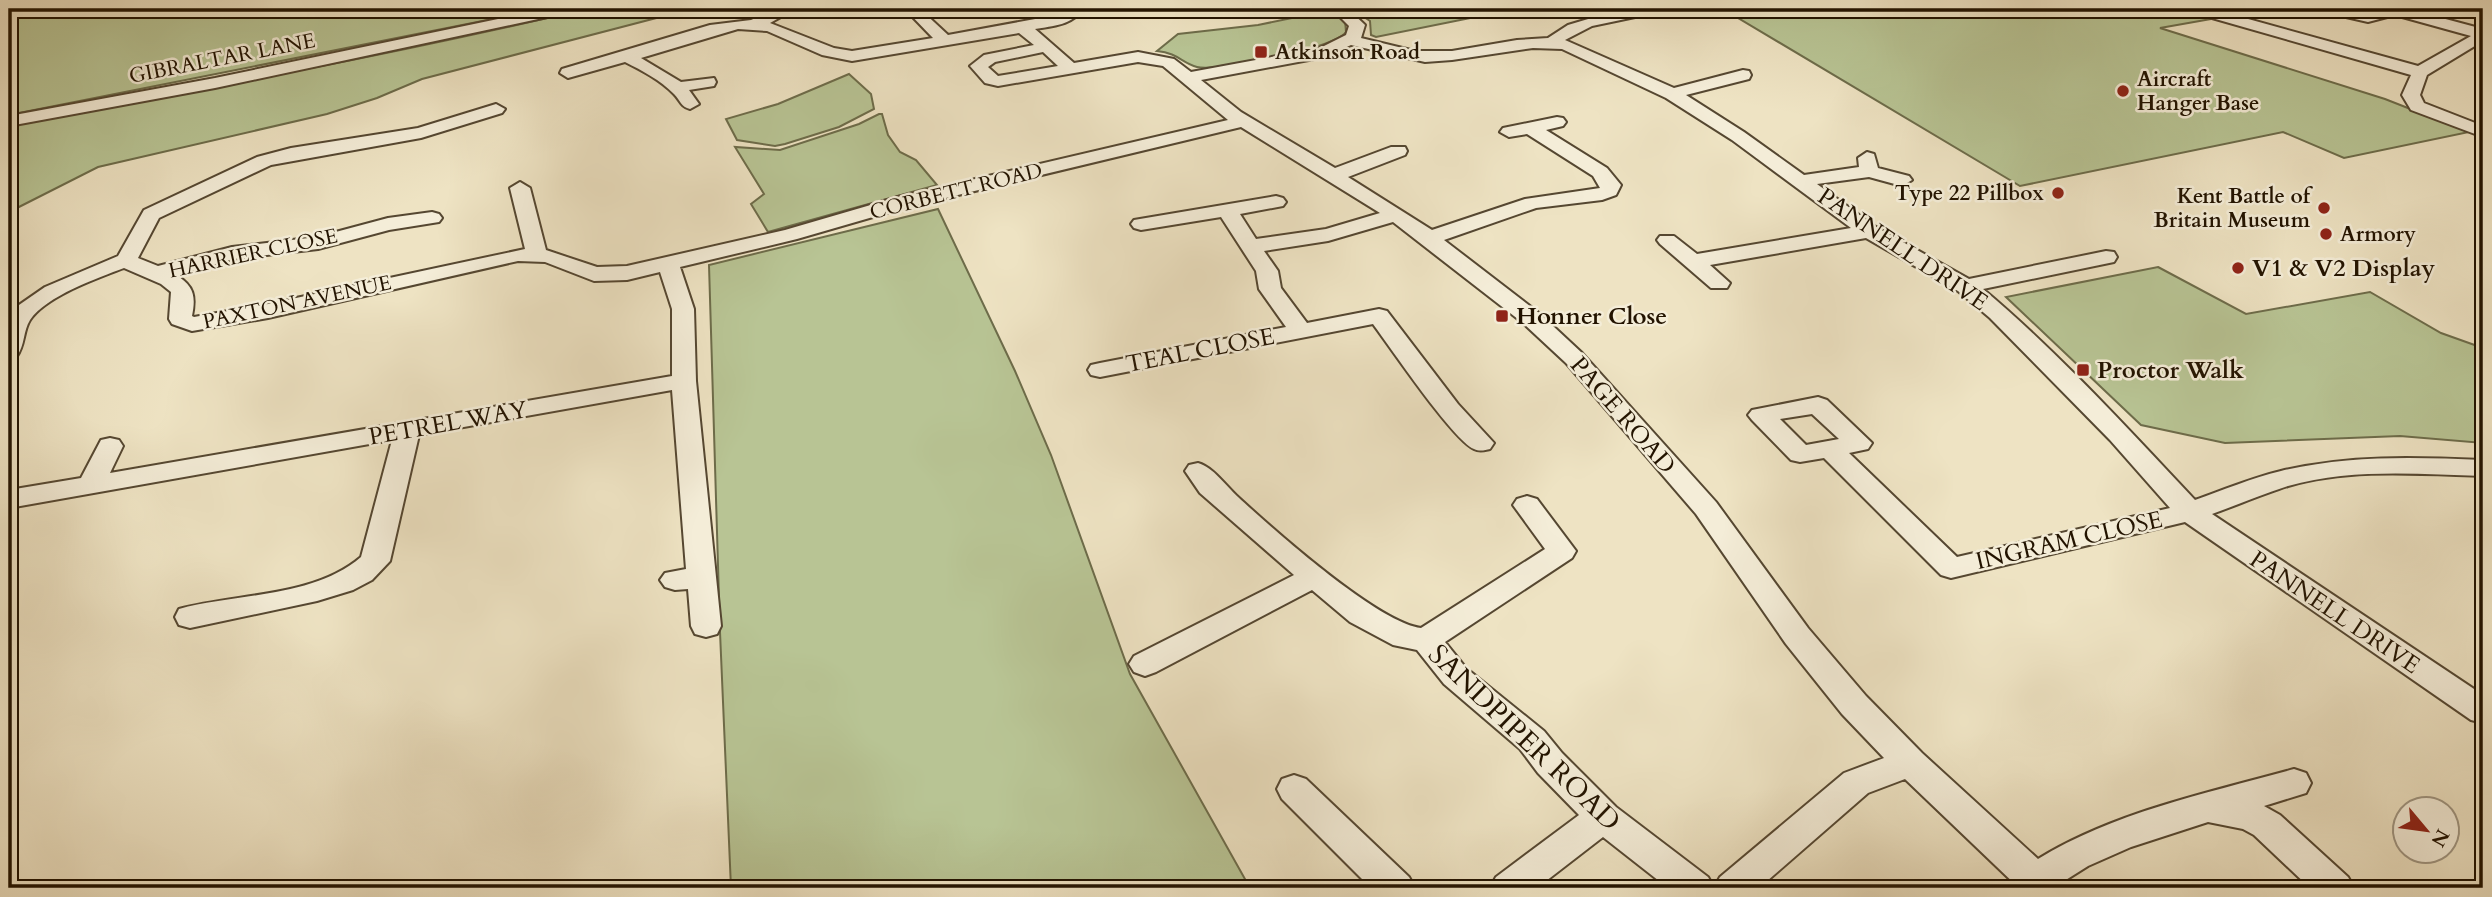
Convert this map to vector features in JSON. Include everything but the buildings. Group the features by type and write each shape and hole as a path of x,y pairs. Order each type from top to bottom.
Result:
{"street":[{"name":"GIBRALTAR LANE","path":"9,121 215,83 566,9"},
{"path":"568,73 711,29 751,24 789,9"},
{"path":"912,9 944,40"},
{"path":"751,24 771,28 826,52 843,55 870,54 1062,19 1071,15 1075,9"},
{"path":"1188,79 1325,52 1355,35 1357,25 1339,9"},
{"name":"PANNELL DRIVE","path":"1553,42 1562,33 1580,25 1651,9"},
{"path":"2196,9 2420,72"},
{"path":"2329,9 2368,17"},
{"path":"2342,25 2399,10 2483,34"},
{"path":"1020,28 1028,31 1070,69"},
{"path":"2483,34 2420,72 2411,95 2417,106 2483,132"},
{"name":"PANNELL DRIVE","path":"1350,40 1426,57 1533,41 1553,42 1566,45 1672,94 1802,181 1868,231 1966,286 1998,313 2119,435 2190,512 2483,711"},
{"name":"PAGE ROAD","path":"1046,47 990,58 979,64 979,68 998,81 1127,58 1148,57 1168,62 1245,121 1429,238 1531,318 1574,358 1706,508 1822,668 1910,763 2040,884"},
{"path":"627,57 660,73 680,87 690,104"},
{"path":"1672,94 1736,77 1759,90"},
{"path":"680,87 708,82"},
{"path":"9,351 18,322 34,306 83,275 126,261 133,252 143,224 151,214 264,161 291,154 421,133 496,109"},
{"name":"CORBETT ROAD","path":"667,262 790,235 933,195 1245,121"},
{"path":"1510,132 1558,122"},
{"path":"1429,238 1532,203 1609,191 1611,185 1600,172 1531,128"},
{"path":"1335,176 1398,151"},
{"path":"1802,181 1868,164 1902,180"},
{"path":"520,188 537,254"},
{"path":"1141,224 1276,202"},
{"path":"1227,210 1267,271 1270,289 1301,331"},
{"path":"1252,246 1328,236 1396,215"},
{"name":"HARRIER CLOSE","path":"157,273 233,253 318,243 388,224 432,218"},
{"path":"1694,261 1868,231"},
{"path":"1667,240 1719,283"},
{"name":"PAXTON AVENUE","path":"126,261 157,273 180,287 184,297 180,319 198,324 518,255 537,254 594,274 627,273 667,262"},
{"path":"1966,286 2106,257"},
{"path":"667,262 683,309 688,579 706,625"},
{"name":"TEAL CLOSE","path":"1100,370 1379,316 1449,409 1481,443"},
{"name":"PETREL WAY","path":"9,499 407,431 684,380"},
{"path":"190,617 320,590 351,580 369,569 375,561 407,431"},
{"path":"91,485 110,446"},
{"name":"INGRAM CLOSE","path":"1830,449 1951,568 2190,512"},
{"path":"2190,512 2282,479 2320,471 2382,465 2483,468"},
{"name":"SANDPIPER ROAD","path":"1198,471 1210,487 1313,577 1382,627 1405,637 1426,640 1455,676 1532,740 1549,763 1603,817 1695,888"},
{"path":"1426,640 1563,551 1527,505"},
{"path":"1145,664 1313,577"},
{"path":"1733,888 1856,783 1910,763"},
{"path":"2040,884 2075,855 2121,835 2294,783"},
{"path":"1294,789 1396,888"},
{"path":"2208,808 2251,816 2267,825 2335,888"},
{"path":"1509,888 1603,817"}],"green space":[{"path":"9,9 543,9 9,115"},
{"path":"586,9 691,9 422,79 377,98 327,114 98,167 9,212 9,124 298,71"},
{"path":"1352,9 1515,9 1376,37 1371,35 1370,21"},
{"path":"1723,9 2177,9 2211,19 2160,28 2385,99 2469,132 2344,158 2283,132 2020,186"},
{"path":"1331,10 1345,20 1346,32 1337,39 1274,58 1209,68 1197,67 1157,51 1178,34 1258,25"},
{"path":"849,74 871,94 874,109 839,127 775,146 737,140 726,119 778,104"},
{"path":"882,114 888,135 900,152 916,160 937,185 768,232 751,204 764,194 735,147 780,150 859,124"},
{"path":"938,209 1015,371 1051,455 1130,674 1250,888 731,888 709,265"},
{"path":"2158,267 2246,314 2370,292 2441,333 2483,348 2483,443 2400,436 2225,443 2141,425 2006,297"}],"place":[{"name":"Atkinson Road","path":"1261,52"},
{"name":"Aircraft Hanger Base","path":"2123,91"},
{"name":"Type 22 Pillbox","path":"2058,193"},
{"name":"Kent Battle of Britain Museum","path":"2324,208"},
{"name":"Armory","path":"2326,234"},
{"name":"V1 & V2 Display","path":"2238,268"},
{"name":"Honner Close","path":"1502,316"},
{"name":"Proctor Walk","path":"2083,370"}]}
